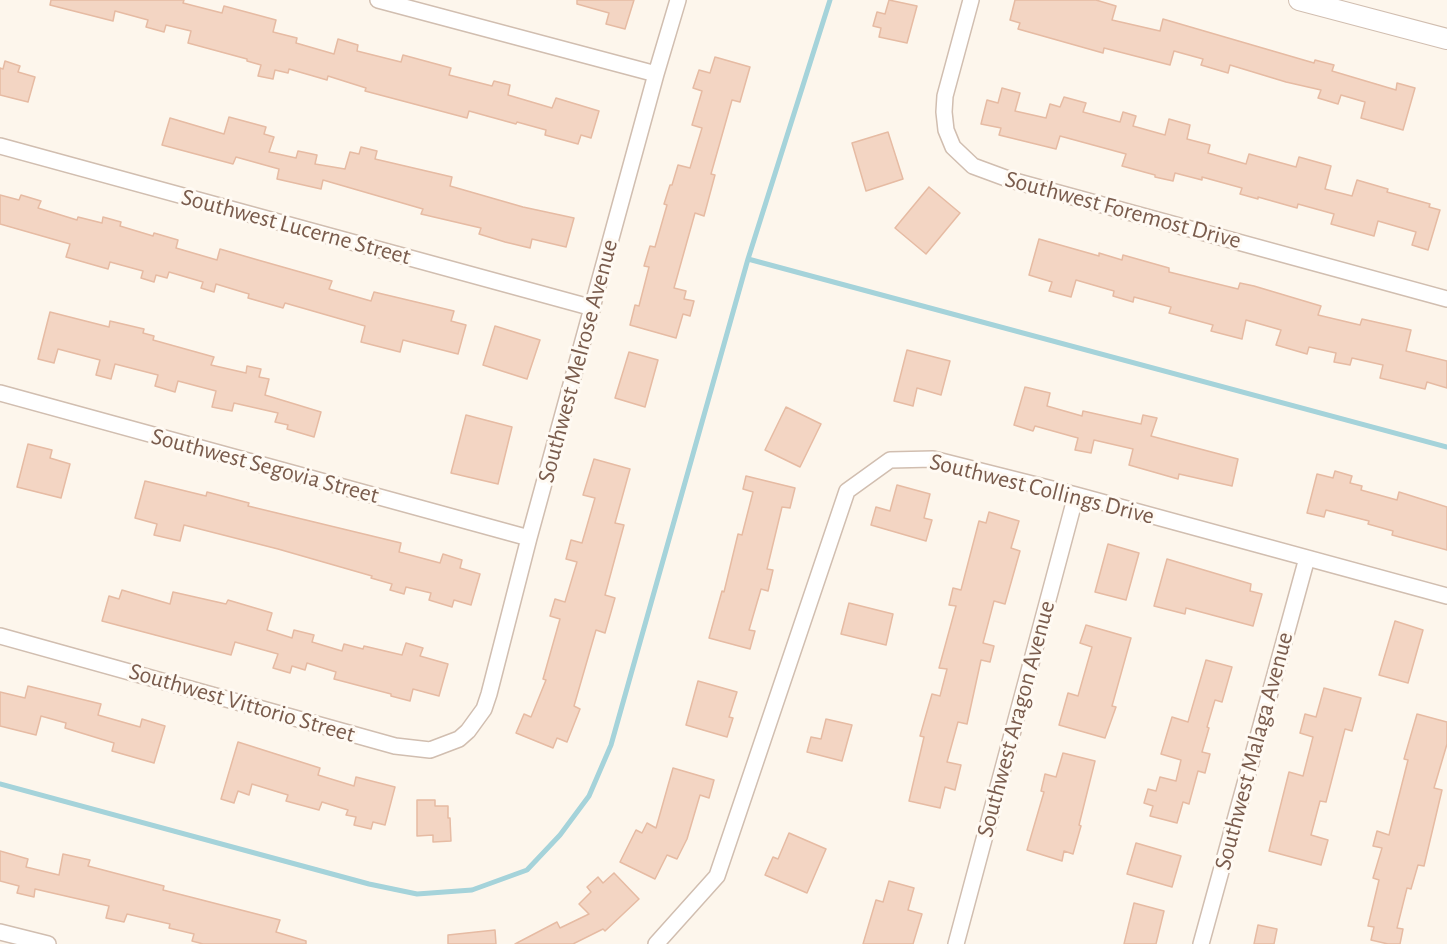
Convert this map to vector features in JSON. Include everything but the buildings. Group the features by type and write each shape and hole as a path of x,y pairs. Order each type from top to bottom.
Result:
{"street":[{"path":"378,0 656,74"},
{"name":"Southwest Melrose Avenue","path":"477,721 489,693 529,538 678,0"},
{"name":"Southwest Foremost Drive","path":"971,0 945,96 944,112 946,130 953,147 974,166 1011,180 1447,299"},
{"path":"1299,0 1447,39"},
{"name":"Southwest Lucerne Street","path":"0,146 593,308"},
{"name":"Southwest Segovia Street","path":"0,393 529,538"},
{"name":"Southwest Collings Drive","path":"656,944 717,876 847,491 890,460 933,459 1076,495 1447,596"},
{"name":"Southwest Aragon Avenue","path":"956,944 1076,495"},
{"name":"Southwest Malaga Avenue","path":"1201,944 1307,558"},
{"name":"Southwest Vittorio Street","path":"0,636 395,746 430,750 459,740 477,721"},
{"path":"0,932 48,944"}],"waterway":[{"path":"0,784 369,884 417,894 472,890 527,870 560,835 589,796 611,745 748,259 830,0"},
{"path":"748,259 1447,447"}]}
